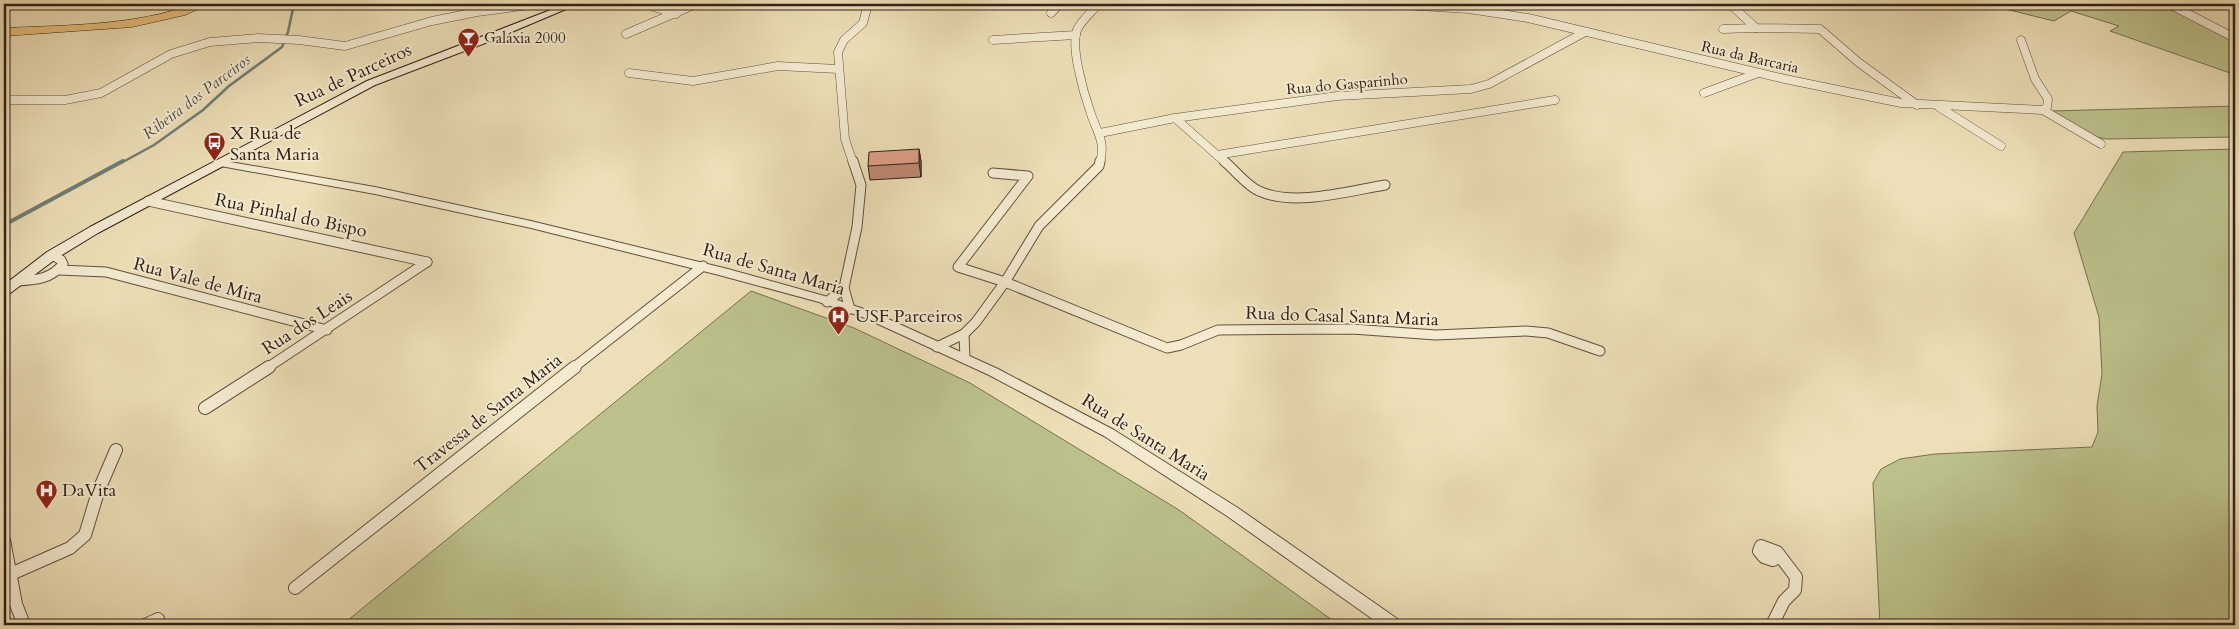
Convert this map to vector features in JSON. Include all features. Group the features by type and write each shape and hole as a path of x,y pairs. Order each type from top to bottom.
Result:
{"highway":[{"path":"4,32 133,23 204,4"},
{"path":"4,27 138,17 210,4"}],"main road":[{"name":"Rua de Parceiros","path":"4,292 52,255 219,163 384,78 573,4"}],"street":[{"path":"4,100 78,99 101,93 179,50 231,39 288,39 345,46 439,19 537,4"},
{"path":"626,34 696,4"},
{"path":"850,309 844,288 857,227 861,185 846,148 838,52 844,40 862,23 868,4"},
{"path":"1052,13 1060,4"},
{"path":"938,347 964,334 976,322 1005,282 1039,226 1099,166 1103,151 1100,132 1090,112 1075,48 1077,29 1098,4"},
{"name":"Rua da Barcaria","path":"1387,4 1483,11 1528,18 1759,73 1867,97 1916,105 2043,110 2101,144"},
{"path":"1730,4 1756,28"},
{"path":"2169,4 2235,38"},
{"path":"654,7 676,14"},
{"path":"1723,28 1820,29 1858,62 1916,105"},
{"name":"Rua do Gasparinho","path":"1100,132 1175,118 1337,96 1471,89 1489,84 1585,32"},
{"path":"993,40 1076,34"},
{"path":"2021,40 2035,78 2048,99 2047,107 2043,110"},
{"path":"629,73 693,81 778,66 838,69"},
{"path":"1704,93 1759,73"},
{"path":"1217,155 1555,100"},
{"path":"1938,106 2001,146"},
{"path":"1175,118 1258,191 1271,196 1291,198 1385,185"},
{"name":"Rua de Santa Maria","path":"219,163 319,179 430,200 703,266 850,309 965,359 1068,410 1169,471 1254,526 1393,625"},
{"name":"Rua do Casal Santa Maria","path":"993,173 1028,176 958,268 1005,282 1167,348 1181,345 1218,330 1352,328 1436,335 1526,331 1548,333 1600,351"},
{"name":"Rua Pinhal do Bispo","path":"148,201 426,262"},
{"path":"52,255 61,260 63,264 59,270"},
{"name":"Rua dos Leais","path":"205,408 327,330 426,262"},
{"name":"Travessa de Santa Maria","path":"295,588 703,266"},
{"name":"Rua Vale de Mira","path":"18,281 44,278 59,270 106,272 327,330"},
{"path":"827,302 844,288"},
{"path":"964,334 965,359"},
{"path":"10,574 70,548 85,535 98,492 116,450"},
{"path":"4,540 16,604 24,625"},
{"path":"1772,625 1784,601 1795,590 1796,576 1780,556"},
{"path":"145,625 158,619"}],"green space":[{"path":"1985,4 2162,4 2235,40 2235,72 2230,73 2110,31 2119,26 2071,11 2054,21"},
{"path":"2235,106 2235,137 2106,139 2097,137 2051,111"},
{"path":"2235,149 2235,625 1880,625 1873,483 1881,469 1900,459 1935,454 2092,447 2098,432 2097,406 2102,374 2099,317 2074,233 2123,152"},
{"path":"751,291 854,328 970,383 1179,510 1339,625 342,625"}],"building":[{"path":"919,149 919,163 868,166 869,152"}],"waterway":[{"name":"Ribeira dos Parceiros","path":"121,163 154,145 203,110 229,86 282,47 288,32 294,4"},
{"name":"Ribeira dos Parceiros","path":"4,225 123,161"}],"place":[{"name":"Galáxia 2000","path":"468,57"},
{"name":"X Rua de Santa Maria","path":"214,162"},
{"name":"USF Parceiros","path":"839,335"},
{"name":"DaVita","path":"46,509"}]}
